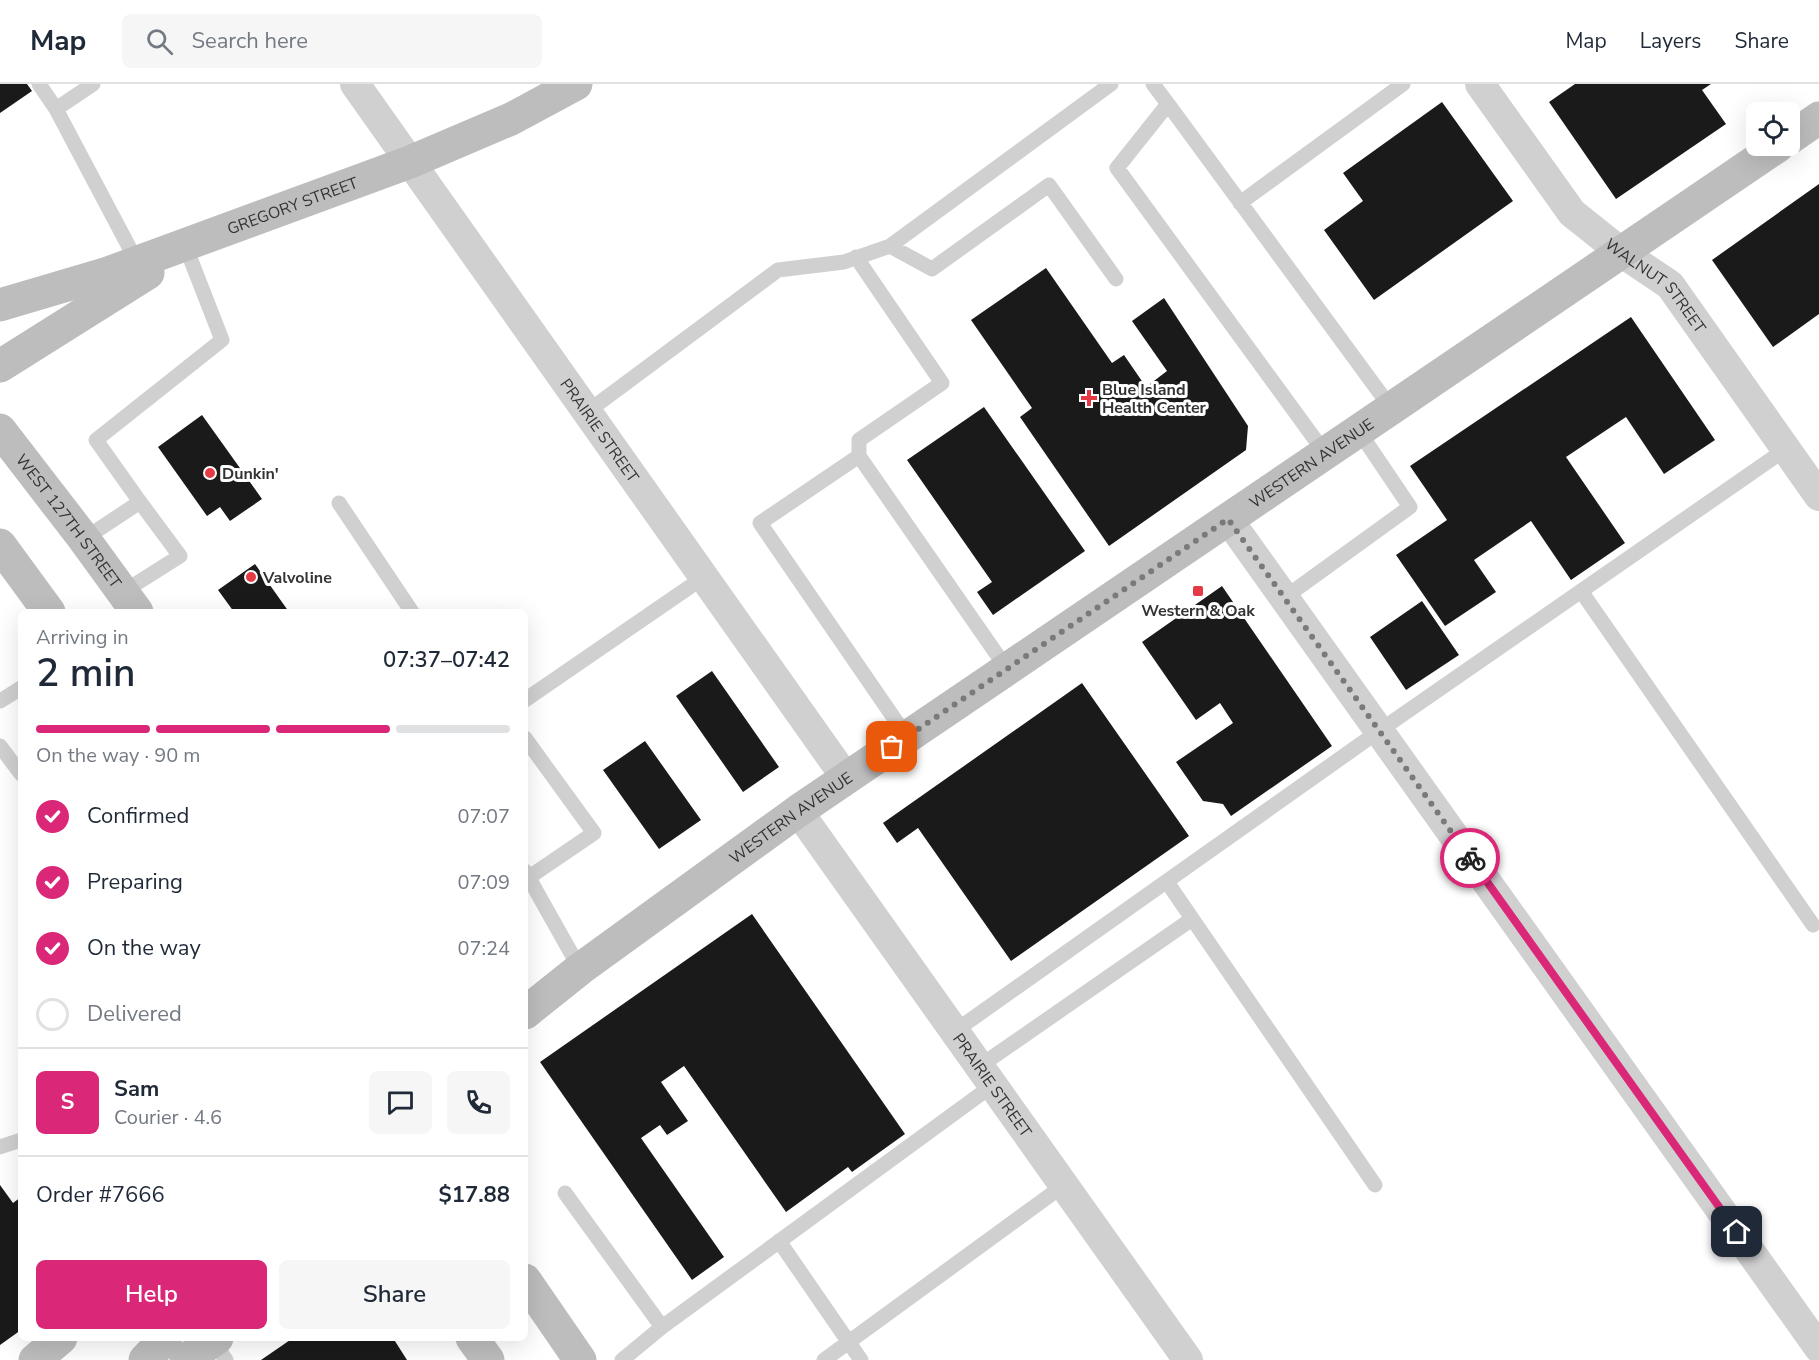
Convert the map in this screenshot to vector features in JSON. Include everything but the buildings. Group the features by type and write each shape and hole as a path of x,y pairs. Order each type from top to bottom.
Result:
{"main road":[{"name":"GREGORY STREET","path":"0,305 108,273 410,162 511,119 576,84"},
{"path":"1800,131 1819,118"},
{"name":"WESTERN AVENUE","path":"528,1011 580,969 798,811 1763,156"},
{"path":"0,366 135,282 185,245"},
{"name":"WEST 127TH STREET","path":"0,430 130,602"},
{"path":"0,545 47,609"},
{"path":"528,1284 579,1360"},
{"path":"35,1360 57,1341"},
{"path":"145,1360 163,1341"},
{"path":"474,1341 488,1360"},
{"path":"186,1360 219,1346"}],"street":[{"name":"PRAIRIE STREET","path":"355,84 846,778"},
{"name":"WALNUT STREET","path":"1480,84 1572,213 1622,252 1670,285 1819,496"},
{"path":"1228,519 1819,1348"},
{"name":"PRAIRIE STREET","path":"798,811 1188,1360"}],"lane":[{"path":"39,84 56,109 137,262"},
{"path":"56,109 93,84"},
{"path":"587,412 778,270 844,261 890,246 1112,84"},
{"path":"1153,84 1391,408"},
{"path":"1240,204 1403,84"},
{"path":"1168,104 1117,168 1324,453"},
{"path":"890,246 932,269 1049,185 1116,279"},
{"path":"130,602 180,556 96,440 222,340 185,245"},
{"path":"856,257 942,383 859,440 859,456 1007,669"},
{"path":"1284,598 1410,507 1358,430"},
{"path":"955,1031 1379,731 1786,449"},
{"path":"859,456 760,523 907,737"},
{"path":"84,539 140,502"},
{"path":"339,503 410,609"},
{"path":"528,697 704,577"},
{"path":"1581,591 1813,925"},
{"path":"0,701 18,690"},
{"path":"528,742 594,833 528,875"},
{"path":"0,746 18,770"},
{"path":"528,879 580,969"},
{"path":"1167,882 1375,1185"},
{"path":"622,1360 662,1327 779,1241 986,1075 1192,919"},
{"path":"0,1147 18,1143"},
{"path":"824,1360 1064,1185"},
{"path":"565,1193 662,1327"},
{"path":"779,1241 861,1360"}],"way so far":[{"path":"892,747 1228,519 1470,858"}],"place":[{"name":"Blue Island Health Center","path":"1089,398"},
{"name":"Dunkin'","path":"210,473"},
{"name":"Valvoline","path":"251,577"},
{"name":"Western & Oak","path":"1198,591"}],"route":[{"path":"1470,858 1737,1232"}]}
